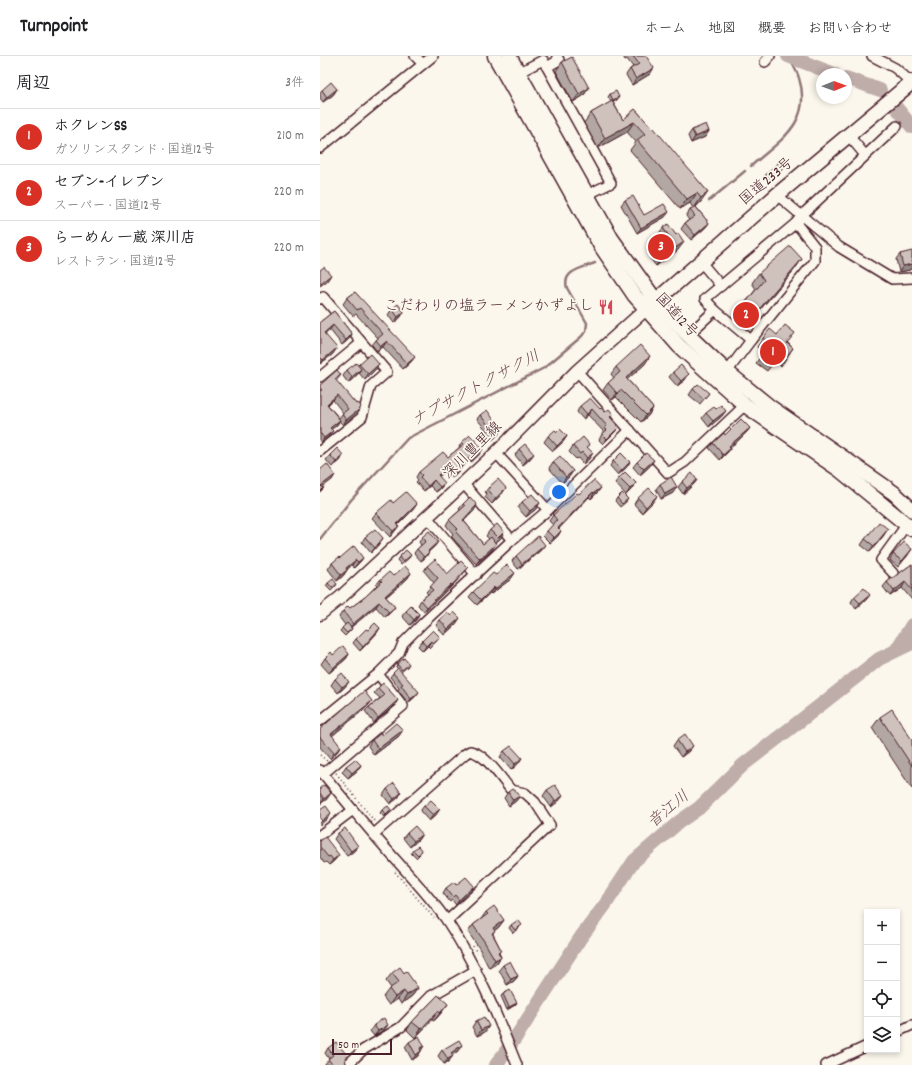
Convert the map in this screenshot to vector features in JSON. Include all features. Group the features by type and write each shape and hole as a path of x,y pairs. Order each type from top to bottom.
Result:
{"highway":[{"name":"国道12号","path":"495,56 601,246 635,296 651,305 688,335 727,372 770,407 894,493 912,510"},
{"name":"国道12号","path":"509,56 611,238 651,305 679,346 745,405 840,470 909,526"},
{"name":"国道233号","path":"651,305 777,195 912,82"}],"main road":[{"name":"深川豊里線","path":"320,614 341,597 496,453 577,371 651,305"}],"street":[{"path":"415,56 422,64"},
{"path":"320,148 433,56"},
{"path":"547,67 559,60 557,56"},
{"path":"872,56 895,68 912,82"},
{"path":"518,73 543,60 547,67 611,183 587,195"},
{"path":"751,340 715,310 706,299 799,219 897,126"},
{"path":"849,136 865,155"},
{"path":"727,372 814,261 815,247 799,219 777,195"},
{"path":"799,219 892,280 912,278"},
{"path":"700,261 721,286"},
{"path":"320,299 323,297 386,372 371,386 362,417 320,451"},
{"path":"688,335 715,310"},
{"path":"320,377 361,343"},
{"path":"577,371 668,473 685,462 745,405"},
{"path":"320,721 378,674 399,653 403,643 408,638 512,540 548,510 630,430"},
{"path":"496,453 548,510"},
{"path":"463,483 512,540"},
{"path":"427,517 476,575"},
{"path":"893,573 881,560 909,526"},
{"path":"378,674 403,706 322,772 428,897 442,922 476,970 491,1000 515,1061"},
{"path":"374,834 470,751 478,752 511,790 525,793 535,802 550,825 442,922"},
{"path":"320,835 353,810"},
{"path":"347,1065 363,1050 401,1027 431,996 476,970"},
{"path":"900,1031 912,1025"},
{"path":"826,1065 864,1047"}],"path":[{"path":"392,869 442,922"}],"building":[{"path":"633,56 646,56 654,68 636,79 630,69 639,64"},
{"path":"572,57 589,88 579,94 562,62"},
{"path":"331,82 337,89 327,97 322,90"},
{"path":"616,91 619,97 613,100 610,94"},
{"path":"612,101 623,120 635,109 652,128 653,127 708,192 701,198 697,193 687,199 637,140 645,134 634,122 605,138 591,113"},
{"path":"706,124 709,131 695,137 692,130"},
{"path":"779,162 784,167 774,176 769,171"},
{"path":"633,196 644,215 664,204 669,212 641,228 625,200"},
{"path":"695,206 709,223 695,235 685,223 695,216 690,210"},
{"path":"668,224 676,235 678,233 684,242 662,257 656,249 671,239 663,228"},
{"path":"790,246 802,259 754,317 742,307 764,280 759,273"},
{"path":"912,251 912,264 903,266 900,254"},
{"path":"324,267 331,275 321,283 320,270"},
{"path":"355,292 415,357 407,364 387,341 381,346 376,340 383,334 360,308 357,310 347,298"},
{"path":"398,304 404,312 398,317 392,309"},
{"path":"334,311 352,334 346,340 333,325 324,333 337,348 323,360 321,358 320,359 320,322"},
{"path":"785,325 795,333 787,343 793,348 786,357 781,353 773,363 762,355 770,344 763,338 770,329 777,335"},
{"path":"640,345 650,356 626,378 653,408 646,415 621,390 617,393 608,383 620,372 616,367"},
{"path":"370,354 379,364 368,374 359,364"},
{"path":"356,363 361,369 352,377 347,370"},
{"path":"681,365 689,374 681,381 673,372"},
{"path":"337,370 341,375 335,379 356,404 358,403 361,406 360,409 346,420 342,414 348,409 337,395 327,404 340,420 330,428 333,431 324,438 320,434 320,391 322,390 320,385"},
{"path":"698,384 709,393 704,399 693,389"},
{"path":"590,398 600,409 601,408 605,412 609,409 613,414 610,417 619,427 607,439 602,434 607,430 605,428 607,426 592,409 587,414 580,406"},
{"path":"721,405 726,411 713,421 706,413 714,407 716,409"},
{"path":"487,410 501,430 495,435 480,415"},
{"path":"741,419 750,428 729,446 731,448 723,455 713,443 724,433 725,435"},
{"path":"560,429 567,436 557,446 548,436 555,430 557,432"},
{"path":"470,435 483,449 460,466 461,468 456,473 450,466 438,475 445,483 440,487 434,480 428,486 420,477 422,475 419,472 443,452 448,457 464,444 462,442"},
{"path":"583,437 590,445 587,447 593,453 587,458 582,452 580,454 573,446"},
{"path":"525,444 534,454 527,459 519,449"},
{"path":"337,448 343,455 336,462 330,455"},
{"path":"621,453 630,462 622,470 613,461"},
{"path":"646,453 654,460 644,469 637,462"},
{"path":"560,456 573,471 566,477 553,462"},
{"path":"327,464 335,475 321,486 324,488 320,492 320,470"},
{"path":"625,472 636,483 630,489 619,478"},
{"path":"692,473 697,480 687,488 682,482"},
{"path":"671,477 677,487 665,494 660,484"},
{"path":"498,479 506,488 496,498 489,491 491,489 489,487"},
{"path":"594,480 601,488 594,493 593,492 558,528 561,531 554,538 547,531 557,520 553,515"},
{"path":"649,488 657,496 646,507 638,498"},
{"path":"406,492 417,504 397,524 399,526 393,531 376,513 391,500 393,503"},
{"path":"622,493 628,499 622,504 617,498"},
{"path":"532,494 540,503 530,511 522,502"},
{"path":"470,497 477,505 463,520 483,544 491,537 496,544 480,559 455,531 458,529 449,520 465,506 463,504"},
{"path":"879,522 888,529 874,546 865,539"},
{"path":"497,524 504,532 498,538 490,530"},
{"path":"375,529 383,538 375,548 365,537"},
{"path":"429,531 438,542 424,557 417,549 426,541 422,537"},
{"path":"538,536 545,545 522,564 516,556"},
{"path":"904,542 912,549 902,561 893,554"},
{"path":"354,546 363,558 358,562 356,560 346,568 347,570 341,575 332,563"},
{"path":"406,550 411,555 403,562 399,557"},
{"path":"435,559 447,574 461,561 468,568 452,585 451,584 427,607 421,600 433,590 430,587 438,578 427,566"},
{"path":"912,564 912,590 905,582 894,591 887,582"},
{"path":"507,565 515,573 495,589 494,587 481,600 473,592 493,573 496,575"},
{"path":"405,566 411,573 385,596 395,607 389,612 379,602 353,624 343,611 348,606 350,608 365,597 389,572 393,576"},
{"path":"333,579 337,584 332,588 328,583"},
{"path":"864,588 870,595 860,603 854,597"},
{"path":"411,606 419,614 414,620 406,611"},
{"path":"447,612 451,616 454,612 460,618 448,629 440,620"},
{"path":"347,623 352,629 347,633 342,628"},
{"path":"375,623 380,628 363,647 356,639 366,629 368,630"},
{"path":"433,630 440,637 433,643 431,641 426,646 422,641"},
{"path":"343,646 349,654 333,668 325,658 331,652 333,655"},
{"path":"404,658 409,664 402,670 397,664"},
{"path":"398,668 419,692 411,699 401,685 403,684 393,673"},
{"path":"342,673 349,682 342,687 335,679"},
{"path":"383,683 398,700 378,718 369,707 385,695 378,688"},
{"path":"364,691 372,701 331,734 341,747 334,753 320,737 320,729"},
{"path":"892,709 912,740 912,766 880,717"},
{"path":"396,723 403,730 378,749 372,740 381,733 382,735"},
{"path":"685,734 693,746 685,752 677,740"},
{"path":"511,746 522,758 515,764 504,751"},
{"path":"355,759 361,765 352,773 346,766"},
{"path":"394,783 401,793 394,799 387,789"},
{"path":"324,785 331,793 324,799 320,793 320,788"},
{"path":"555,785 563,796 555,801 547,790"},
{"path":"512,789 520,796 513,800 508,792"},
{"path":"431,800 440,809 433,815 424,806"},
{"path":"326,806 331,813 322,821 320,818 320,810"},
{"path":"388,806 391,810 386,815 382,810"},
{"path":"415,826 422,834 414,841 407,833"},
{"path":"345,828 358,846 351,851 338,833"},
{"path":"325,837 339,855 333,860 330,856 328,857 320,847 320,841"},
{"path":"418,846 422,851 418,855 413,850"},
{"path":"466,877 474,886 459,900 455,895 453,897 446,888 454,882 456,885"},
{"path":"494,906 504,920 493,928 495,931 492,933 501,950 498,952 501,957 495,960 473,925 488,914 486,912"},
{"path":"518,920 522,925 515,930 511,925"},
{"path":"510,961 518,976 511,979 503,965"},
{"path":"400,967 404,973 406,971 418,988 407,995 404,991 395,997 389,989 399,982 392,973"},
{"path":"510,990 517,1003 509,1007 503,994"},
{"path":"438,995 448,1004 440,1013 438,1011 421,1029 412,1022"},
{"path":"484,1017 489,1026 481,1030 476,1021"},
{"path":"384,1018 388,1025 378,1031 374,1025"},
{"path":"419,1036 424,1046 420,1048 421,1051 416,1055 409,1042"},
{"path":"459,1040 462,1045 451,1053 453,1056 448,1059 442,1050"},
{"path":"336,1042 347,1055 345,1058 346,1064 349,1065 333,1065 328,1059 333,1055 328,1048"}],"waterway":[{"name":"ナプサクトクサク川","path":"751,166 791,130 797,119 801,107 802,94 799,78 788,56"},
{"name":"音江川","path":"788,56 819,68"},
{"name":"音江川","path":"852,80 880,90"},
{"name":"音江川","path":"896,107 912,127"},
{"name":"ナプサクトクサク川","path":"709,201 745,171"},
{"name":"ナプサクトクサク川","path":"320,539 351,500 408,438 544,368 581,337 586,331 587,323 567,288 566,282 567,278 574,271 595,263"},
{"name":"音江川","path":"897,649 912,625"},
{"name":"音江川","path":"496,1065 581,937 605,905 634,861 679,822 699,808 743,765 879,659 912,643"}],"place":[{"name":"らーめん 一蔵 深川店","path":"661,247"},
{"name":"こだわりの塩ラーメンかずよし","path":"606,307"},
{"name":"セブン-イレブン","path":"746,315"},
{"name":"ホクレンSS","path":"773,352"}]}
